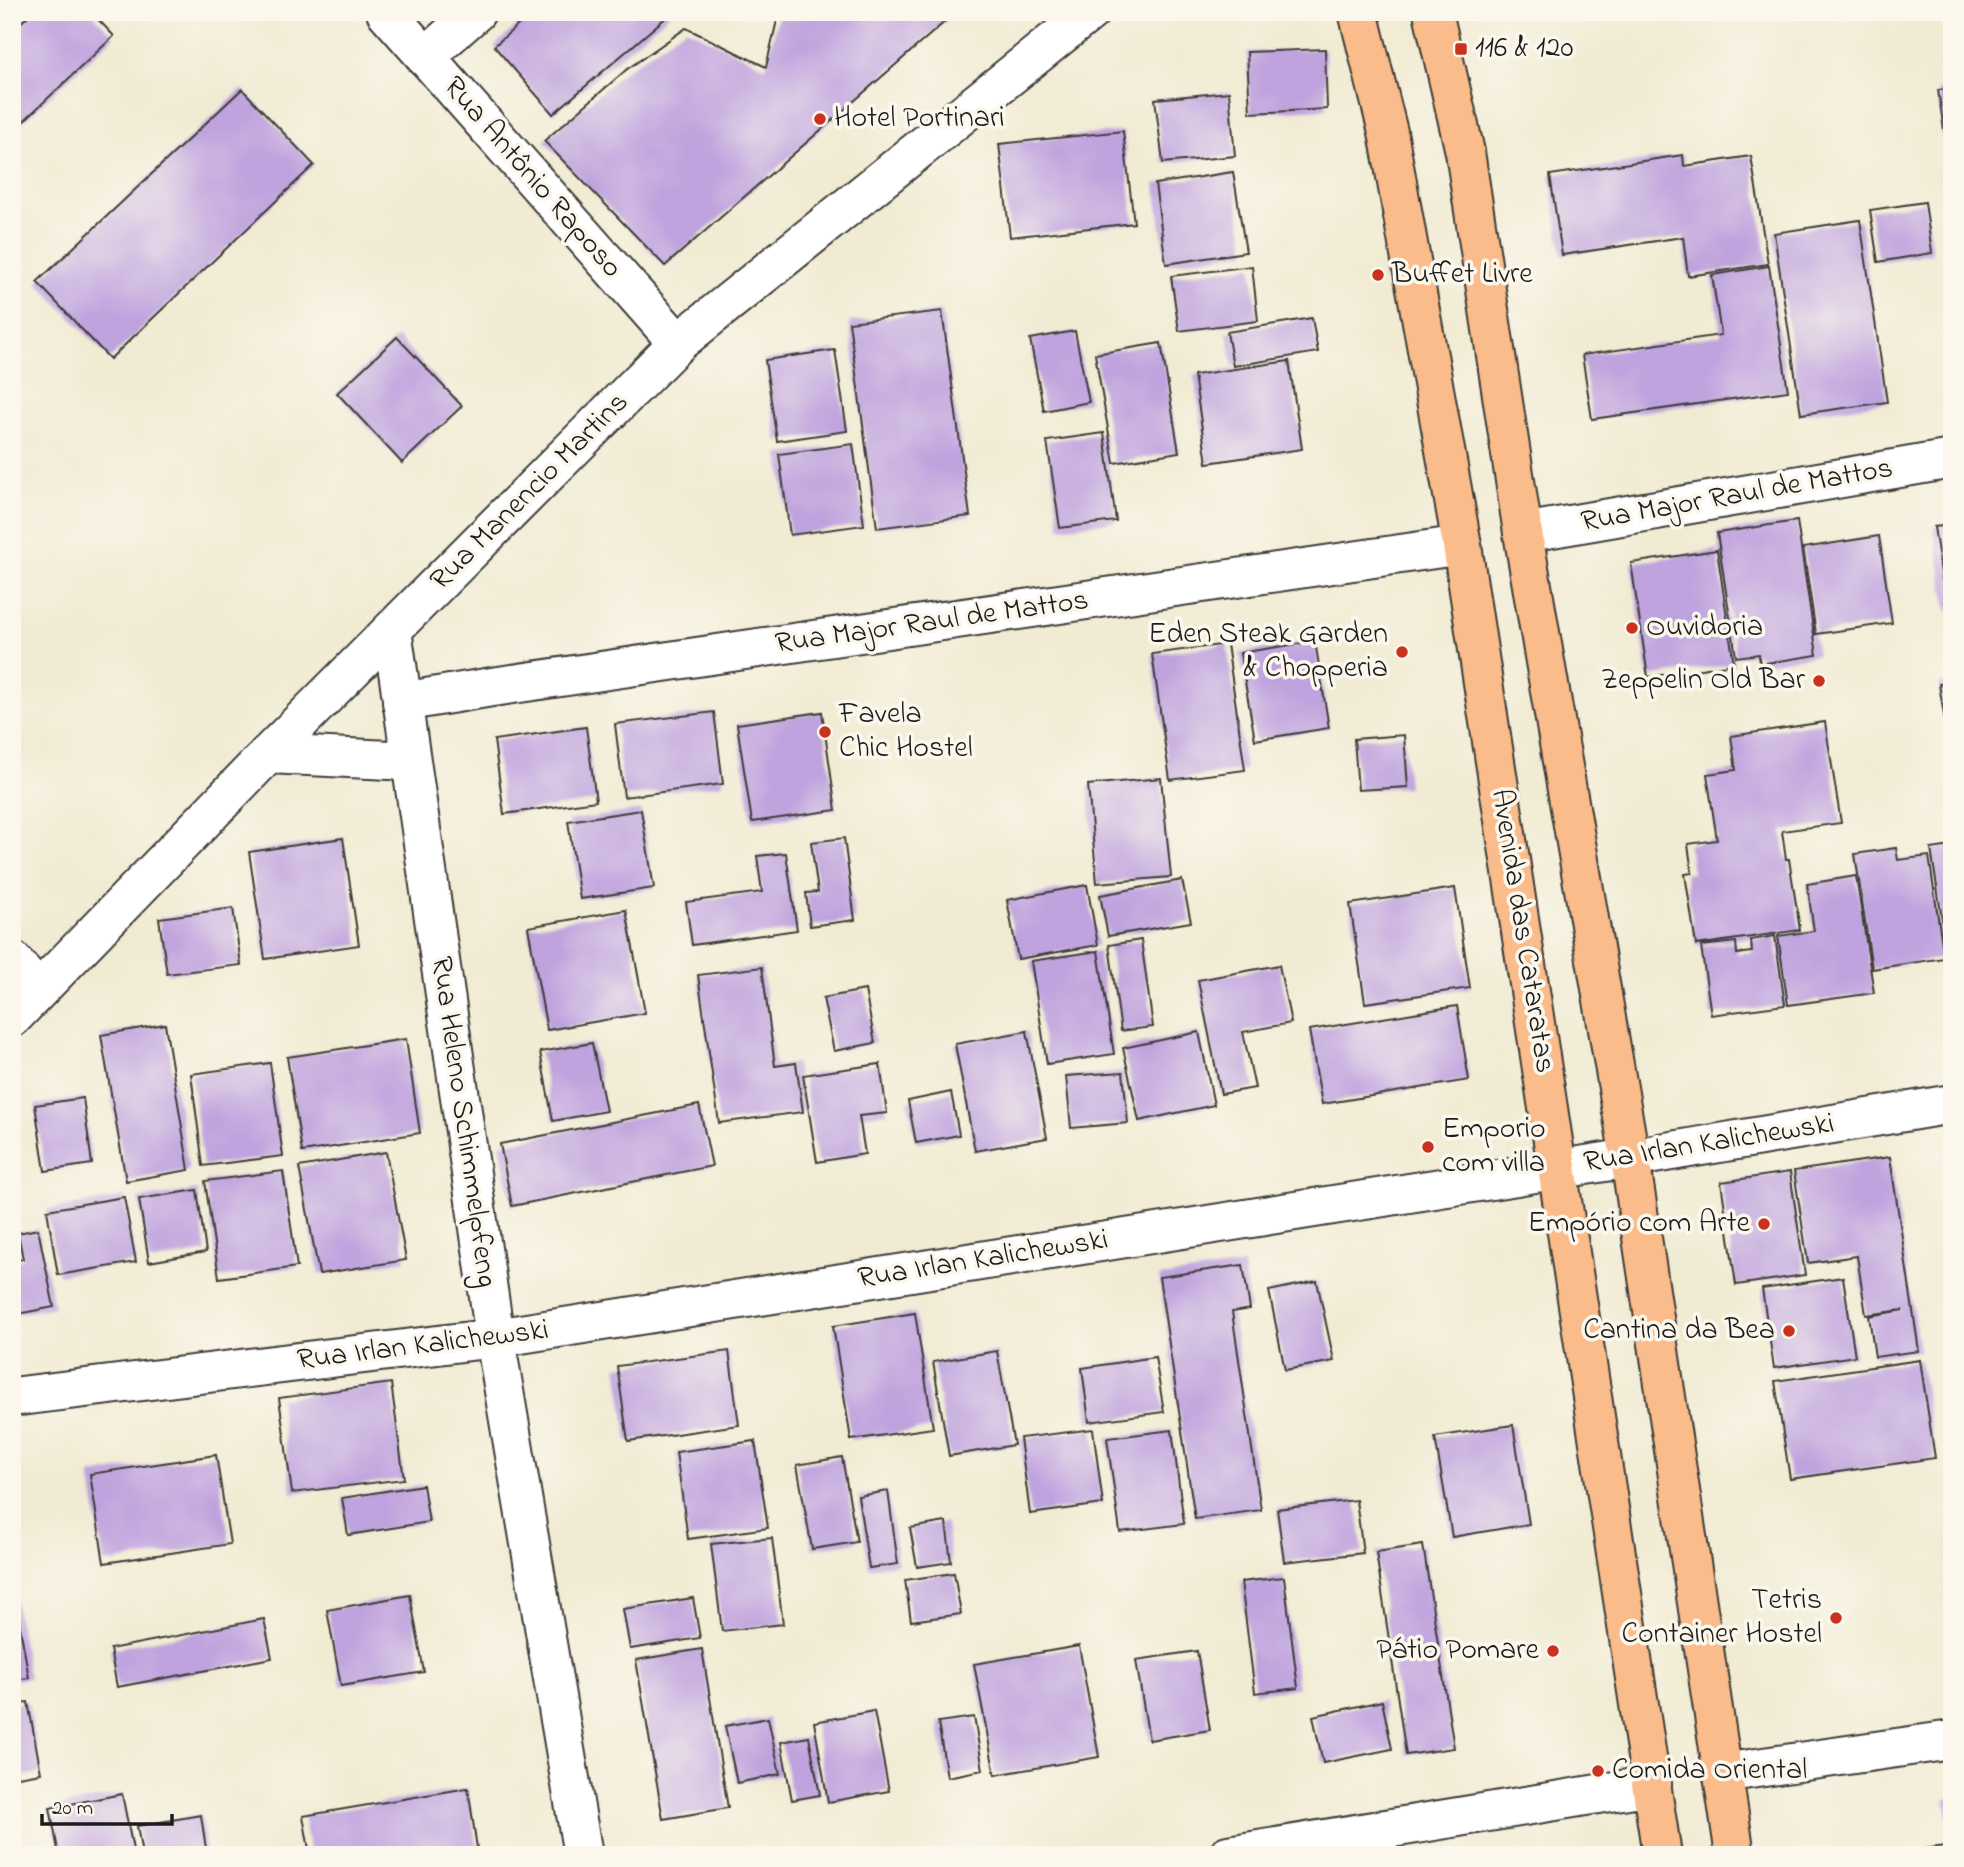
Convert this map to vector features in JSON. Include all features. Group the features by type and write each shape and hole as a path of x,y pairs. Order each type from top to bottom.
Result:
{"main road":[{"name":"Avenida das Cataratas","path":"1358,12 1388,132 1462,545 1662,1855"},
{"path":"1433,12 1465,152 1522,533 1630,1158 1735,1855"}],"street":[{"name":"Rua Antônio Raposo","path":"386,12 678,343"},
{"path":"425,57 476,12"},
{"name":"Rua Manencio Martins","path":"12,1018 268,754 678,343 1090,12"},
{"name":"Rua Major Raul de Mattos","path":"1522,533 1952,459"},
{"name":"Rua Major Raul de Mattos","path":"402,702 1462,545"},
{"name":"Rua Heleno Schimmelpfeng","path":"392,630 495,1338 583,1855"},
{"path":"268,754 410,761"},
{"path":"12,960 38,989"},
{"name":"Rua Irlan Kalichewski","path":"12,1396 495,1338 1630,1158 1952,1104"},
{"path":"1722,1773 1952,1740"},
{"path":"1227,1855 1652,1785"}],"building":[{"path":"32,12 91,12 114,36 12,132 12,31"},
{"path":"533,12 670,14 553,114 494,46"},
{"path":"779,12 956,12 665,266 544,141 626,70 686,28 766,67"},
{"path":"1325,49 1327,109 1250,113 1247,52"},
{"path":"1952,88 1952,170 1950,170 1938,90"},
{"path":"242,89 314,165 110,359 37,282"},
{"path":"1229,92 1235,156 1163,163 1155,99"},
{"path":"1123,131 1134,223 1010,237 999,144"},
{"path":"1683,155 1684,166 1751,156 1768,264 1688,276 1683,237 1562,255 1550,175"},
{"path":"1233,172 1246,252 1166,264 1155,184"},
{"path":"1925,202 1932,253 1878,262 1870,210"},
{"path":"1860,220 1887,402 1801,414 1774,233"},
{"path":"1252,266 1258,321 1179,331 1171,276"},
{"path":"1769,266 1788,391 1592,419 1582,355 1721,335 1712,275"},
{"path":"942,311 970,516 877,528 849,322"},
{"path":"1312,318 1318,352 1233,366 1227,332"},
{"path":"1075,331 1089,402 1044,411 1030,339"},
{"path":"397,337 462,406 402,463 337,393"},
{"path":"1161,343 1179,452 1114,463 1095,354"},
{"path":"835,350 847,431 777,441 765,360"},
{"path":"1289,361 1302,449 1207,463 1194,375"},
{"path":"1104,433 1116,521 1060,528 1047,441"},
{"path":"853,444 864,525 790,535 779,454"},
{"path":"1797,521 1817,655 1760,664 1759,654 1736,657 1717,533"},
{"path":"1952,525 1952,610 1947,611 1934,527"},
{"path":"1879,536 1892,623 1816,634 1803,548"},
{"path":"1717,550 1734,664 1648,677 1631,563"},
{"path":"1315,641 1329,728 1255,740 1240,653"},
{"path":"1227,644 1245,770 1170,780 1152,654"},
{"path":"1952,682 1952,753 1950,753 1939,684"},
{"path":"714,712 723,784 624,797 615,724"},
{"path":"822,712 836,810 752,822 737,724"},
{"path":"1825,722 1841,823 1782,831 1800,930 1696,945 1685,874 1692,873 1688,844 1717,840 1707,774 1736,770 1731,736"},
{"path":"586,727 596,801 504,814 494,740"},
{"path":"1404,735 1408,787 1358,790 1354,739"},
{"path":"1161,778 1171,877 1097,883 1088,785"},
{"path":"641,810 654,888 580,899 568,821"},
{"path":"343,838 359,945 265,959 249,852"},
{"path":"844,838 855,920 810,926 806,893 818,892 811,842"},
{"path":"1952,846 1952,957 1948,957 1931,849"},
{"path":"1896,848 1898,860 1929,856 1944,958 1872,969 1855,854"},
{"path":"786,853 797,930 692,945 686,902 762,892 757,856"},
{"path":"1856,876 1874,993 1788,1005 1778,936 1814,931 1807,884"},
{"path":"1182,880 1191,922 1108,936 1100,895"},
{"path":"1087,885 1098,945 1018,959 1007,900"},
{"path":"1455,888 1470,988 1365,1003 1350,904"},
{"path":"233,908 241,965 167,974 159,918"},
{"path":"626,910 645,1013 547,1030 528,927"},
{"path":"1775,936 1785,1005 1711,1015 1701,946 1736,942 1737,954 1752,952 1751,940"},
{"path":"1141,940 1153,1027 1121,1031 1109,945"},
{"path":"1098,951 1114,1054 1047,1064 1031,961"},
{"path":"1279,965 1291,1023 1243,1032 1255,1088 1221,1094 1198,980"},
{"path":"762,967 775,1066 796,1063 803,1112 719,1123 698,975"},
{"path":"865,990 875,1043 834,1051 823,998"},
{"path":"1457,1006 1469,1080 1322,1104 1309,1030"},
{"path":"165,1024 189,1170 126,1181 101,1035"},
{"path":"1027,1031 1047,1138 975,1151 955,1044"},
{"path":"1199,1032 1214,1105 1139,1121 1123,1048"},
{"path":"406,1039 420,1133 302,1152 287,1057"},
{"path":"592,1043 606,1111 553,1121 540,1052"},
{"path":"270,1063 283,1156 203,1166 191,1074"},
{"path":"880,1064 887,1113 859,1116 865,1154 817,1162 803,1075"},
{"path":"1123,1072 1128,1123 1071,1128 1066,1076"},
{"path":"951,1092 959,1135 916,1143 908,1101"},
{"path":"83,1098 92,1164 45,1171 35,1105"},
{"path":"699,1105 712,1166 512,1206 500,1144"},
{"path":"386,1152 406,1260 319,1274 299,1167"},
{"path":"1890,1157 1919,1351 1875,1357 1869,1316 1903,1310 1866,1315 1857,1256 1808,1263 1794,1171"},
{"path":"283,1171 297,1267 219,1278 205,1181"},
{"path":"1790,1172 1805,1275 1736,1285 1721,1182"},
{"path":"197,1190 206,1252 149,1262 139,1199"},
{"path":"124,1197 136,1262 58,1275 47,1210"},
{"path":"38,1229 54,1307 12,1315 12,1261 23,1259 18,1233"},
{"path":"1243,1265 1250,1309 1232,1312 1261,1510 1195,1519 1159,1277"},
{"path":"1843,1277 1855,1356 1774,1368 1762,1289"},
{"path":"1317,1281 1334,1361 1285,1370 1269,1291"},
{"path":"915,1313 933,1428 851,1440 833,1326"},
{"path":"729,1351 739,1425 628,1441 617,1366"},
{"path":"997,1351 1014,1445 949,1456 933,1362"},
{"path":"1155,1357 1164,1412 1089,1422 1082,1368"},
{"path":"1920,1360 1935,1458 1790,1479 1775,1381"},
{"path":"391,1383 404,1479 292,1493 279,1398"},
{"path":"1513,1425 1529,1524 1452,1537 1435,1437"},
{"path":"1093,1429 1103,1504 1030,1514 1020,1438"},
{"path":"1172,1430 1184,1524 1120,1532 1107,1438"},
{"path":"755,1441 768,1528 688,1539 676,1452"},
{"path":"216,1455 230,1544 104,1563 90,1474"},
{"path":"842,1457 857,1542 812,1549 797,1465"},
{"path":"423,1485 429,1522 348,1535 342,1498"},
{"path":"888,1491 898,1564 869,1568 858,1496"},
{"path":"1356,1500 1363,1553 1284,1562 1277,1509"},
{"path":"946,1522 951,1562 917,1567 910,1528"},
{"path":"772,1538 783,1624 722,1631 711,1544"},
{"path":"1423,1545 1454,1748 1406,1755 1376,1552"},
{"path":"954,1573 961,1614 911,1621 905,1580"},
{"path":"1284,1577 1298,1688 1255,1693 1241,1582"},
{"path":"12,1581 29,1678 12,1680"},
{"path":"410,1595 424,1672 341,1686 327,1610"},
{"path":"693,1598 700,1638 630,1649 623,1609"},
{"path":"264,1619 272,1658 117,1687 110,1649"},
{"path":"1079,1646 1099,1757 995,1775 974,1664"},
{"path":"702,1649 728,1808 663,1819 636,1660"},
{"path":"1197,1651 1210,1730 1149,1740 1136,1660"},
{"path":"1382,1701 1392,1749 1323,1763 1313,1716"},
{"path":"28,1702 41,1773 12,1778 12,1704"},
{"path":"874,1711 889,1791 828,1802 814,1722"},
{"path":"974,1717 983,1770 947,1777 938,1722"},
{"path":"768,1718 780,1774 737,1783 725,1726"},
{"path":"809,1737 820,1795 792,1800 781,1742"},
{"path":"468,1788 478,1855 310,1855 303,1816"},
{"path":"122,1794 134,1855 59,1855 50,1808"},
{"path":"1952,1798 1952,1833 1950,1833 1945,1799"},
{"path":"201,1815 207,1855 142,1855 137,1826"},
{"path":"1952,1845 1952,1855 1895,1855 1895,1853"}],"place":[{"name":"116 & 120","path":"1461,49"},
{"name":"Hotel Portinari","path":"820,119"},
{"name":"Buffet Livre","path":"1378,275"},
{"name":"Ouvidoria","path":"1632,628"},
{"name":"Eden Steak Garden & Chopperia","path":"1402,652"},
{"name":"Zeppelin Old Bar","path":"1819,681"},
{"name":"Favela Chic Hostel","path":"825,732"},
{"name":"Emporio com villa","path":"1428,1147"},
{"name":"Empório com Arte","path":"1764,1224"},
{"name":"Cantina da Bea","path":"1789,1331"},
{"name":"Tetris Container Hostel","path":"1836,1618"},
{"name":"Pátio Pomare","path":"1553,1651"},
{"name":"Comida Oriental","path":"1598,1771"}]}
